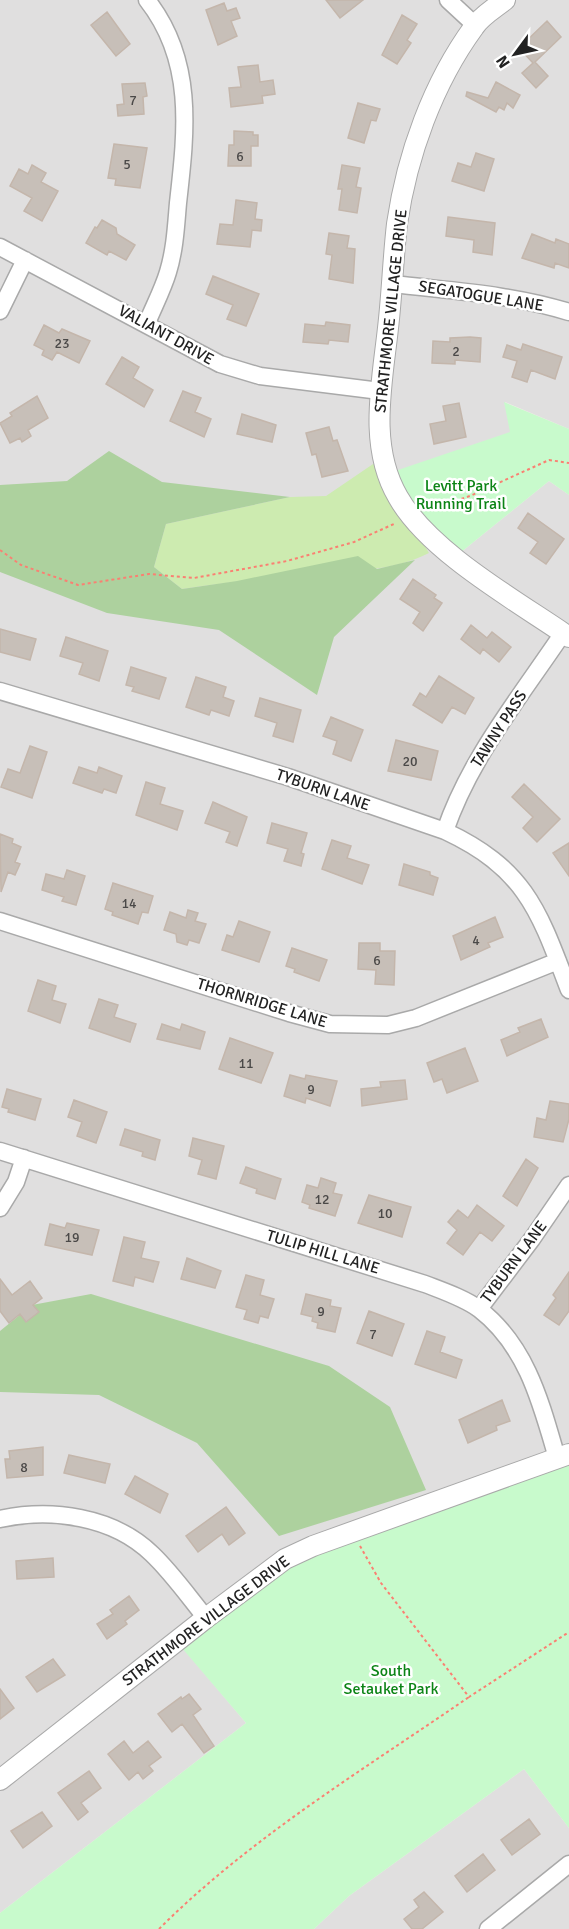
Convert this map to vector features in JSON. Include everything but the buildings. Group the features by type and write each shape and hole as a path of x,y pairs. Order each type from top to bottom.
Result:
{"street":[{"path":"147,0 159,16 173,48 186,102 185,151 177,228 168,273 147,323"},
{"path":"448,0 475,25"},
{"name":"STRATHMORE VILLAGE DRIVE","path":"505,0 475,25 438,88 413,150 397,224 393,284 380,391 381,448 386,473 411,516 435,543 566,635"},
{"name":"VALIANT DRIVE","path":"0,247 147,323 202,356 260,376 380,391"},
{"path":"0,311 25,260"},
{"name":"SEGATOGUE LANE","path":"393,284 537,302 569,312"},
{"name":"TAWNY PASS","path":"445,831 465,781 483,750 566,635"},
{"name":"TYBURN LANE","path":"0,691 288,777 445,831 483,852 526,892 540,916 569,990"},
{"name":"THORNRIDGE LANE","path":"0,921 289,1013 347,1026 388,1024 416,1018 558,961"},
{"name":"TULIP HILL LANE","path":"0,1150 425,1284 479,1309 516,1350 530,1372 563,1456"},
{"path":"0,1208 16,1182 24,1158"},
{"name":"TYBURN LANE","path":"479,1309 569,1185"},
{"name":"STRATHMORE VILLAGE DRIVE","path":"0,1780 206,1618 285,1560 352,1533 563,1456"},
{"path":"0,1519 24,1514 57,1515 95,1522 121,1533 151,1553 206,1618"},
{"path":"488,1929 569,1864"}],"path":[{"path":"0,550 21,565 78,585 149,574 194,578 287,561 354,542 411,516 470,496 549,460 569,463"},
{"path":"352,1533 381,1583 469,1697"},
{"path":"159,1929 189,1899 291,1819 469,1697 569,1632"}],"shaded area":[{"path":"0,0 569,0 569,429 505,402 511,432 460,553 549,481 569,495 569,1454 177,1641 246,1723 0,1913"},
{"path":"524,1769 569,1828 569,1929 314,1929 349,1896"}],"green space":[{"name":"Levitt Park Running Trail","path":"504,402 569,429 569,495 549,481 460,553 416,515 395,471 510,432"},
{"path":"109,451 162,482 290,497 166,524 154,567 182,589 237,581 358,556 377,569 415,560 334,637 317,695 219,630 107,613 0,572 0,485 67,481"},
{"path":"376,462 429,553 400,564 369,570 260,579 182,589 154,567 166,524 290,497 326,496"},
{"path":"91,1294 329,1366 390,1407 426,1490 279,1536 197,1443 99,1395 0,1392 0,1331 32,1305"},
{"name":"South Setauket Park","path":"569,1454 569,1828 524,1769 349,1896 314,1929 0,1929 0,1913 246,1723 176,1641 285,1559"}]}
